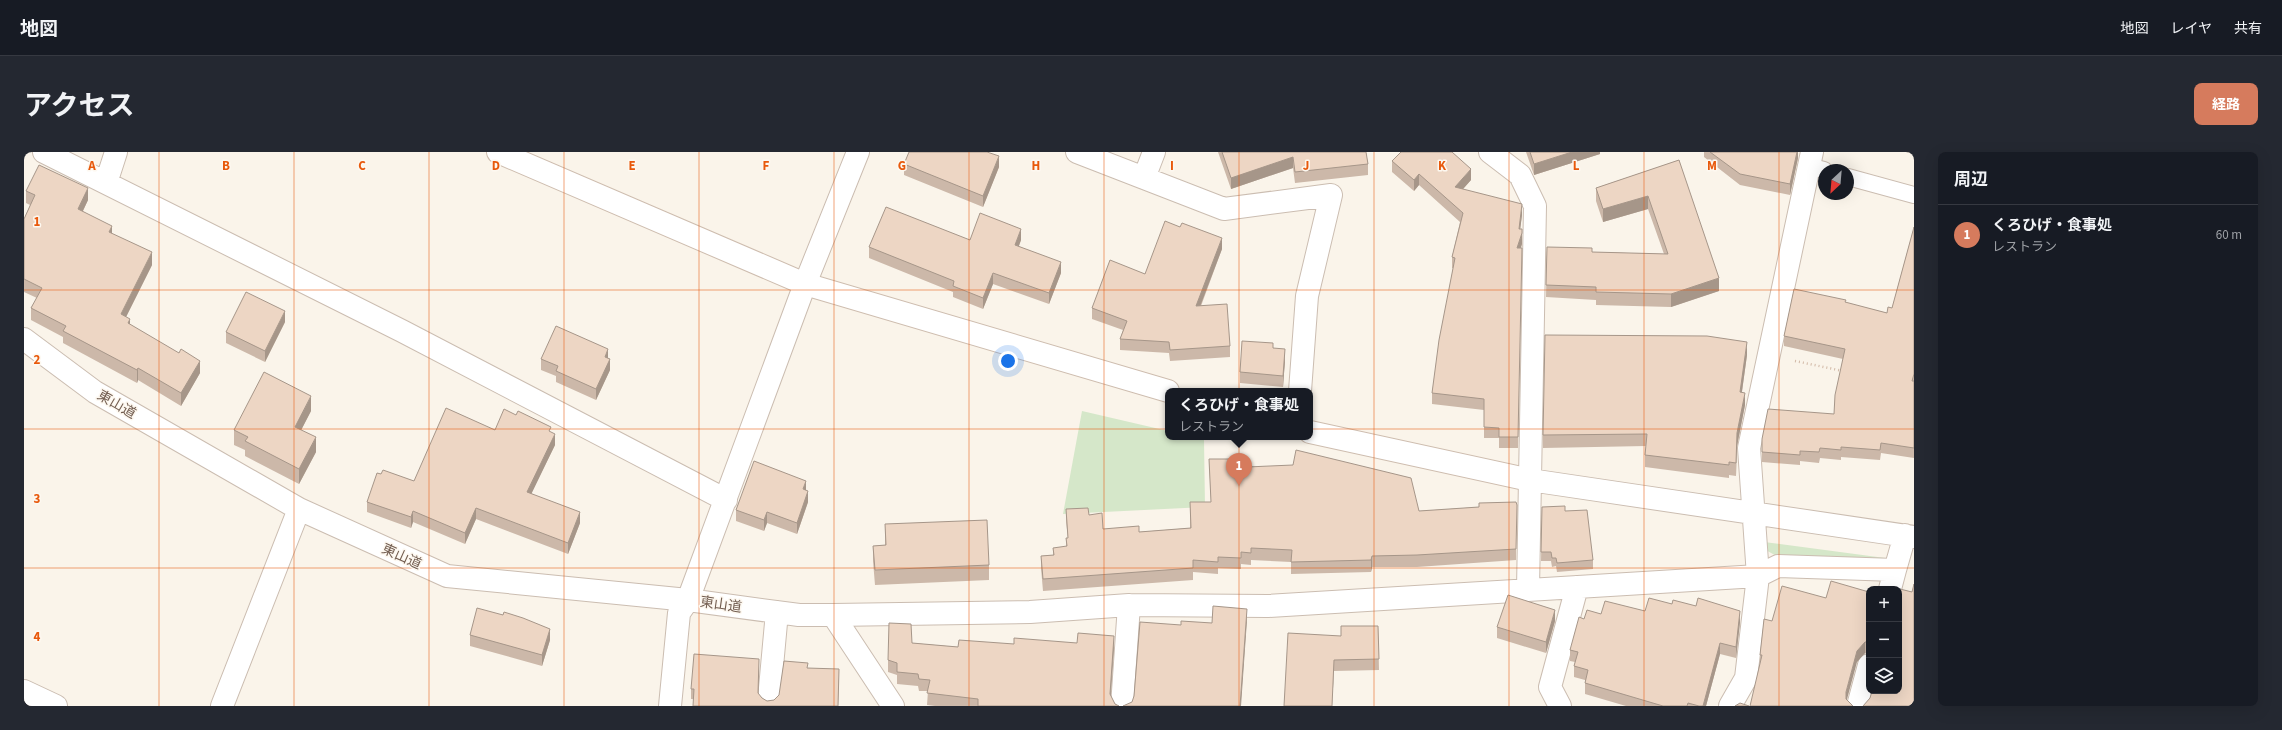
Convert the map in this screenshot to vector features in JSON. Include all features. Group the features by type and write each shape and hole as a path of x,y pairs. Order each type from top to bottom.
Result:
{"street":[{"path":"44,152 402,331 726,500"},
{"path":"106,183 116,152"},
{"path":"498,152 805,284 1165,390"},
{"path":"670,706 679,613 688,600 805,284 858,152"},
{"path":"1077,152 1224,209 1331,195 1307,296 1300,388"},
{"path":"1144,178 1154,152"},
{"path":"1490,152 1520,176 1535,206 1528,589"},
{"path":"1730,706 1746,678 1758,576 1749,448 1767,355 1814,163"},
{"name":"東山道","path":"24,339 94,392 299,510 447,576 688,600 776,612 833,615 1030,612 1129,605 1268,606 1758,576"},
{"path":"1313,433 1530,480 1910,536 1893,580 1778,566 1758,576"},
{"path":"222,706 299,510"},
{"path":"1560,706 1550,688 1577,587"},
{"path":"1122,706 1129,605"},
{"path":"769,699 776,612"},
{"path":"833,615 893,706"},
{"path":"1858,706 1866,676"},
{"path":"24,692 56,706"}],"lane":[{"path":"1854,179 1914,195"}],"path":[{"path":"1767,355 1844,372"}],"green space":[{"path":"1082,411 1165,430 1165,440 1204,440 1205,507 1063,514"},
{"path":"1764,542 1885,558 1782,559 1764,549"}],"building":[{"path":"909,152 987,152 999,156 983,196 904,164"},
{"path":"1222,152 1366,152 1368,164 1295,172 1293,157 1231,178"},
{"path":"1401,152 1452,152 1471,169 1455,187 1522,204 1519,229 1522,229 1522,233 1517,248 1522,248 1518,437 1499,437 1499,428 1484,427 1484,399 1432,393 1439,340 1455,258 1452,257 1463,213 1419,174 1414,180 1392,161"},
{"path":"1530,152 1572,152 1534,164"},
{"path":"1710,152 1797,152 1790,184 1740,174"},
{"path":"1679,160 1719,278 1671,294 1596,292 1596,287 1546,285 1547,247 1592,248 1592,252 1668,254 1648,196 1603,209 1596,188"},
{"path":"39,165 88,188 78,209 112,226 109,232 152,252 121,314 130,319 128,323 179,353 181,349 200,361 181,393 138,368 137,370 63,331 66,326 31,308 42,288 24,279 24,219 35,195 26,191"},
{"path":"886,207 970,240 980,213 1021,229 1015,245 1061,262 1049,293 993,273 983,298 953,286 954,281 869,247"},
{"path":"1165,221 1180,227 1182,223 1222,238 1196,306 1227,304 1230,346 1170,350 1169,342 1120,339 1127,321 1092,308 1110,260 1145,274"},
{"path":"1914,227 1914,374 1912,381 1914,381 1914,448 1881,443 1880,450 1841,447 1841,450 1820,448 1819,452 1800,451 1800,455 1762,452 1762,439 1768,409 1834,414 1835,395 1845,349 1784,336 1794,289 1846,300 1845,302 1887,313 1888,307 1892,308"},
{"path":"246,292 285,311 265,351 226,332"},
{"path":"556,326 608,349 605,357 610,359 596,389 556,371 558,366 541,359"},
{"path":"1545,335 1707,336 1747,342 1740,392 1745,393 1737,433 1736,463 1729,462 1729,465 1645,455 1647,434 1543,435"},
{"path":"1242,341 1273,343 1273,348 1285,349 1283,376 1240,372"},
{"path":"264,372 311,396 295,427 316,437 299,469 245,441 248,437 234,430"},
{"path":"446,408 495,430 504,409 516,415 518,411 551,427 549,431 555,434 527,492 580,512 568,543 476,508 465,533 413,511 411,517 367,502 377,473 381,474 383,470 414,481"},
{"path":"1296,450 1411,478 1419,511 1479,507 1479,503 1516,502 1516,549 1372,556 1371,560 1291,562 1292,550 1251,548 1251,553 1241,552 1241,558 1218,557 1218,562 1193,560 1193,568 1043,579 1041,556 1054,555 1053,548 1067,546 1066,538 1068,538 1066,509 1088,508 1089,515 1102,513 1103,529 1139,526 1139,532 1191,528 1190,502 1211,502 1209,459 1237,459 1237,463 1247,462 1247,467 1293,465"},
{"path":"754,461 806,481 803,489 808,491 797,523 767,512 764,520 736,510"},
{"path":"1565,506 1565,511 1587,510 1593,560 1557,563 1556,558 1552,558 1551,552 1541,552 1542,507"},
{"path":"987,520 989,565 875,570 873,546 886,545 885,524"},
{"path":"1831,581 1866,591 1866,642 1857,651 1846,692 1846,699 1853,706 1750,706 1762,655 1760,655 1764,619 1772,621 1782,586 1826,598"},
{"path":"1914,584 1914,706 1863,706 1870,698 1871,694 1902,694 1902,590 1912,592"},
{"path":"1508,595 1555,610 1546,642 1497,627"},
{"path":"1649,598 1672,604 1673,600 1696,606 1698,598 1740,611 1736,647 1720,643 1703,706 1688,703 1687,706 1663,706 1585,683 1588,670 1574,666 1578,652 1570,650 1579,617 1584,619 1587,610 1601,614 1605,601 1645,611"},
{"path":"1213,606 1247,609 1240,706 1123,706 1132,702 1134,696 1140,622 1181,625 1181,621 1212,623"},
{"path":"477,608 503,615 504,612 550,629 542,655 470,635"},
{"path":"889,623 911,624 912,643 958,647 959,640 1014,644 1014,638 1077,643 1078,633 1114,636 1110,694 1115,704 1119,706 978,706 978,699 927,693 930,680 919,679 918,674 897,672 897,663 888,660"},
{"path":"1341,626 1378,626 1379,659 1334,660 1332,706 1284,706 1288,633 1341,636"},
{"path":"694,654 759,659 758,693 767,701 774,700 779,695 784,661 808,663 807,668 839,669 838,706 693,706 694,689 691,689"},
{"path":"1740,703 1749,706 1735,706"}],"place":[{"name":"くろひげ・食事処","path":"1239,486"}]}
